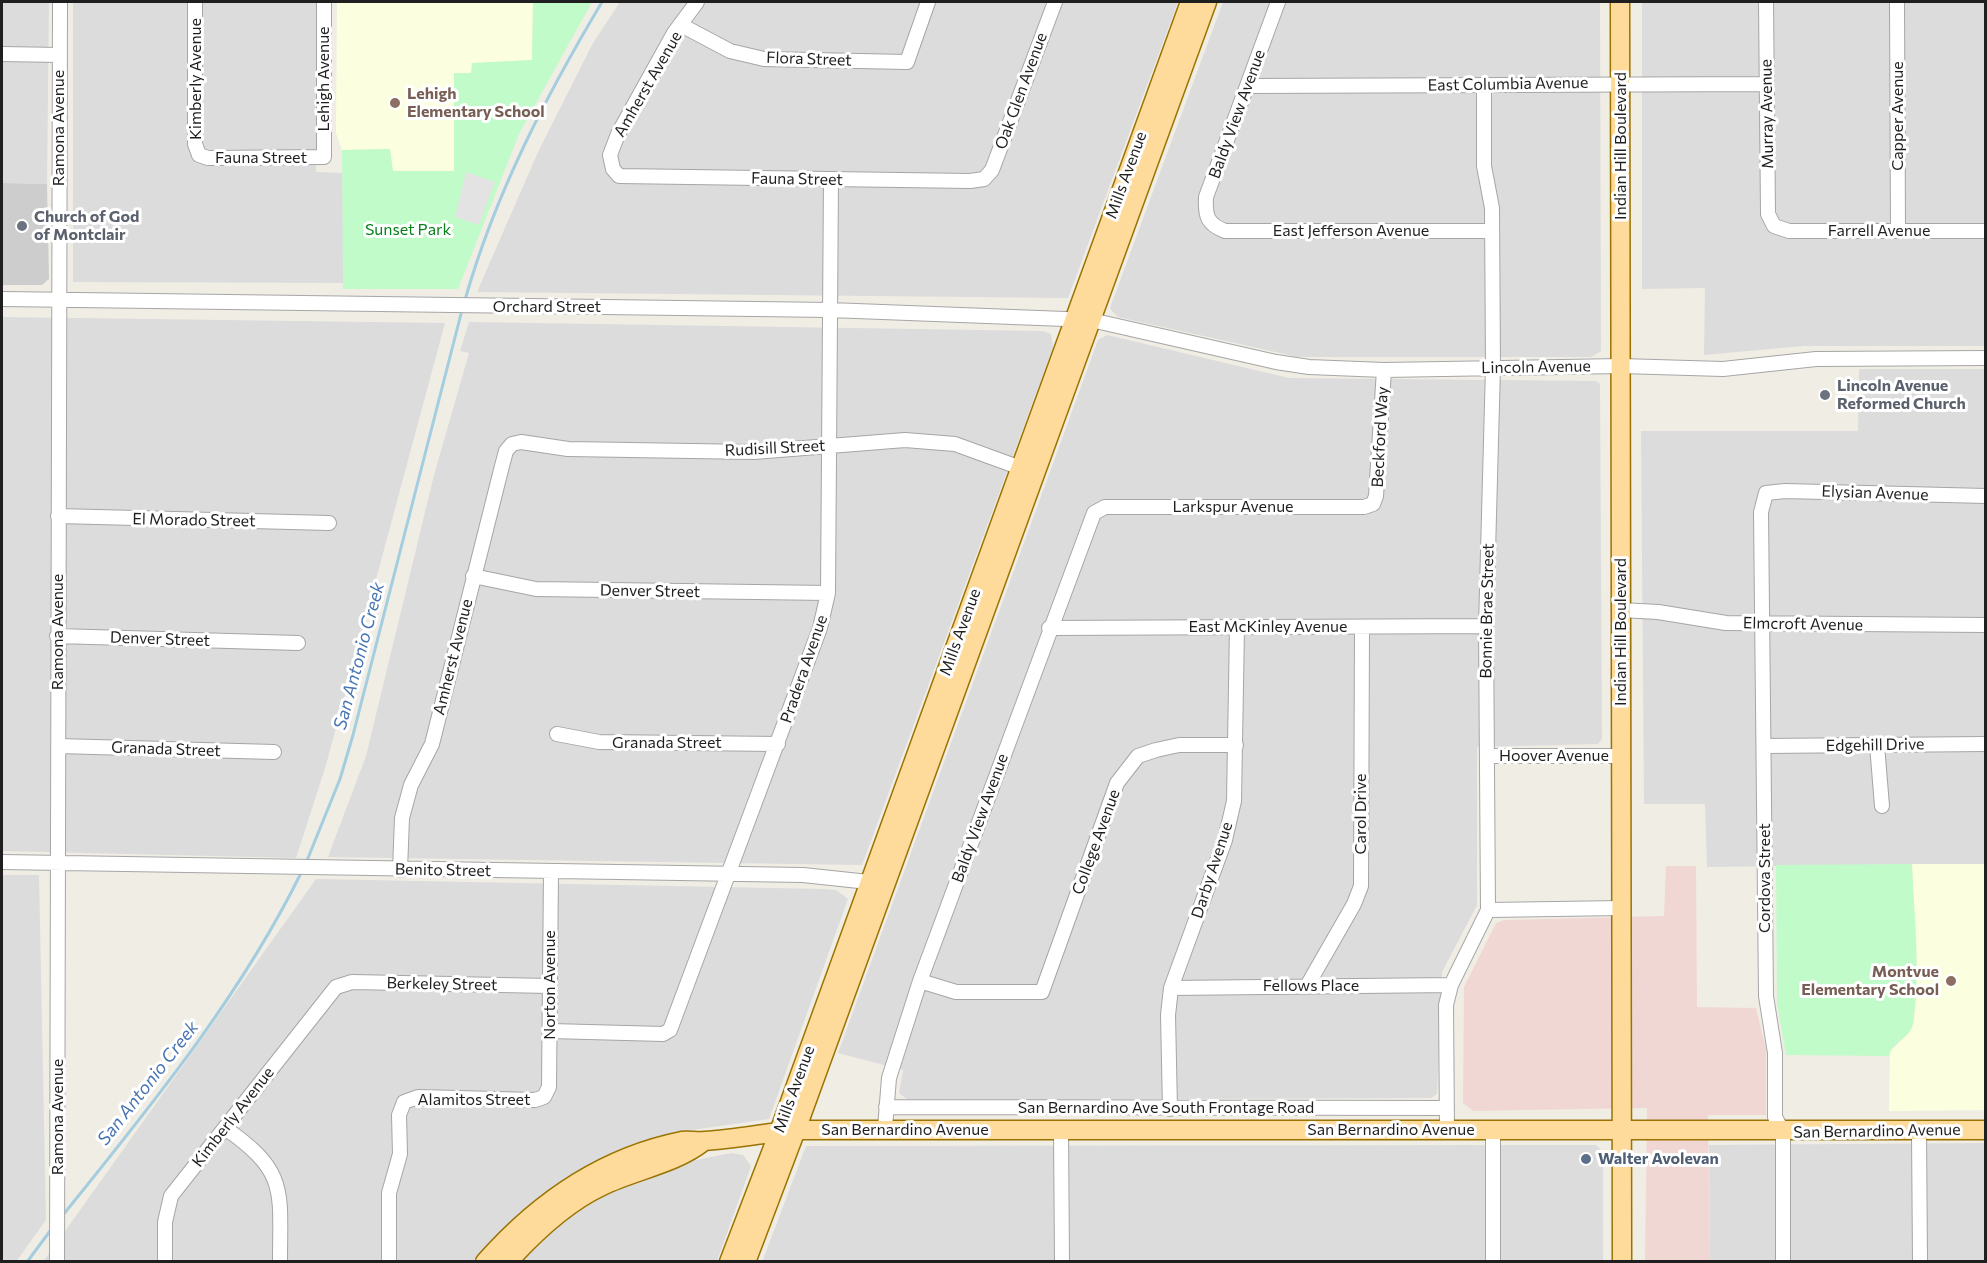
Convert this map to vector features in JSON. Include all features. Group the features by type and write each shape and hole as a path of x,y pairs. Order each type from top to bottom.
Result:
{"main road":[{"name":"Mills Avenue","path":"1083,320 1190,2"},
{"name":"Mills Avenue","path":"746,1262 788,1131 1027,470 1207,2"},
{"name":"Indian Hill Boulevard","path":"1620,2 1622,1262"},
{"name":"San Bernardino Avenue","path":"485,1262 514,1229 546,1202 586,1177 637,1156 684,1141 704,1142 788,1131 885,1128 1061,1131 1986,1130"},
{"name":"Mills Avenue","path":"729,1262 788,1131"},
{"path":"508,1262 527,1241 562,1210 600,1187 688,1154 704,1142"}],"street":[{"name":"Ramona Avenue","path":"57,1262 60,2"},
{"name":"Kimberly Avenue","path":"195,2 195,144 199,155"},
{"name":"Lehigh Avenue","path":"324,2 324,157"},
{"name":"Amherst Avenue","path":"613,169 610,155 618,134 674,33 697,2"},
{"name":"Flora Street","path":"681,25 730,51 764,59 907,62 928,2"},
{"name":"Oak Glen Avenue","path":"984,179 992,170 1054,2"},
{"name":"Baldy View Avenue","path":"1212,226 1205,215 1206,197 1249,86 1278,2"},
{"name":"Murray Avenue","path":"1766,2 1768,214 1774,226"},
{"name":"Capper Avenue","path":"1898,2 1898,230"},
{"path":"2,54 60,55"},
{"name":"East Columbia Avenue","path":"1249,86 1767,84"},
{"name":"Bonnie Brae Street","path":"1448,1130 1446,1005 1451,985 1488,910 1486,626 1493,368 1492,208 1484,165 1484,85"},
{"name":"Fauna Street","path":"199,155 208,158 324,157"},
{"name":"Fauna Street","path":"613,169 619,176 970,181 984,179"},
{"name":"Pradera Avenue","path":"551,1031 663,1034 670,1030 820,628 828,593 831,179"},
{"name":"East Jefferson Avenue","path":"1212,226 1225,231 1492,231"},
{"name":"Farrell Avenue","path":"1774,226 1788,231 1986,231"},
{"name":"Orchard Street","path":"2,299 458,307 830,310 1083,320"},
{"name":"Lincoln Avenue","path":"1083,320 1276,362 1309,367 1384,370 1621,366 1723,369 1816,359 1986,358"},
{"name":"Beckford Way","path":"1373,504 1376,496 1384,370"},
{"name":"Rudisill Street","path":"512,444 521,442 568,449 754,452 895,440 939,442 969,448 1027,470"},
{"name":"Amherst Avenue","path":"400,870 402,818 411,785 432,744 506,451 512,444"},
{"name":"Elysian Avenue","path":"1766,493 1785,491 1986,496"},
{"name":"Cordova Street","path":"1766,493 1761,512 1764,624 1766,996 1776,1053 1775,1117 1783,1132 1782,1262"},
{"name":"Larkspur Avenue","path":"1094,513 1105,507 1364,507 1373,504"},
{"name":"Baldy View Avenue","path":"885,1128 889,1078 920,981 1049,628 1094,513"},
{"name":"El Morado Street","path":"58,516 329,523"},
{"name":"Denver Street","path":"473,576 536,590 828,593"},
{"name":"Elmcroft Avenue","path":"1621,610 1658,612 1726,623 1986,625"},
{"name":"East McKinley Avenue","path":"1049,628 1486,626"},
{"name":"Darby Avenue","path":"1170,1109 1168,1015 1171,987 1225,840 1234,801 1237,627"},
{"name":"Carol Drive","path":"1307,986 1354,903 1361,886 1362,627"},
{"name":"Denver Street","path":"57,636 298,643"},
{"name":"Granada Street","path":"557,734 598,742 778,744"},
{"name":"Edgehill Drive","path":"1764,746 1986,744"},
{"name":"College Avenue","path":"920,981 956,992 1042,992 1117,783 1138,756 1179,745 1236,745"},
{"path":"1877,745 1882,806"},
{"name":"Granada Street","path":"58,746 274,752"},
{"name":"Hoover Avenue","path":"1487,756 1622,756"},
{"name":"Benito Street","path":"2,862 803,875 876,883"},
{"name":"Norton Avenue","path":"544,1097 549,1087 551,1031 551,872"},
{"path":"1488,910 1622,908"},
{"name":"Berkeley Street","path":"336,987 352,982 550,986"},
{"name":"Fellows Place","path":"1171,987 1451,985"},
{"name":"Kimberly Avenue","path":"165,1262 165,1222 171,1196 336,987"},
{"name":"Alamitos Street","path":"389,1262 390,1193 400,1154 399,1115 404,1102 418,1097 535,1100 544,1097"},
{"name":"San Bernardino Ave South Frontage Road","path":"886,1107 1447,1108"},
{"path":"225,1128 255,1149 269,1167 278,1186 280,1262"},
{"path":"1492,1129 1493,1262"},
{"path":"1061,1131 1062,1262"},
{"path":"1919,1131 1920,1262"}],"shaded area":[{"path":"2,2 49,2 47,184 2,183"},
{"path":"73,2 316,2 316,172 343,173 343,283 73,282"},
{"name":"Lehigh Elementary School","path":"337,2 533,2 532,60 473,63 472,73 454,73 454,171 392,171 390,149 342,150 336,133"},
{"path":"620,2 1178,2 1068,298 477,292 538,152 593,43"},
{"path":"1223,2 1600,2 1601,351 1591,357 1298,357 1118,317 1110,308"},
{"path":"1642,2 1985,2 1985,346 1803,346 1704,355 1705,288 1642,289"},
{"path":"466,172 495,182 479,225 455,217"},
{"path":"2,183 47,184 49,279 42,285 2,285"},
{"path":"2,317 445,323 326,765 296,858 2,851"},
{"path":"469,322 1043,331 1051,334 1053,347 862,865 328,857 366,756 434,475 469,353 460,351"},
{"path":"1107,335 1289,378 1596,381 1600,384 1602,739 1598,744 1477,747 1477,905 1442,972 1437,1094 1431,1098 908,1100 899,1093 903,1070 838,1053 1098,340"},
{"path":"1859,369 1985,369 1985,864 1707,867 1705,804 1644,804 1641,431 1858,431"},
{"name":"Montvue Elementary School","path":"1912,864 1985,864 1985,1110 1889,1111 1890,1052 1909,1033 1914,1022 1916,991"},
{"path":"1666,866 1696,866 1697,1007 1756,1008 1766,1049 1766,1115 1708,1115 1710,1261 1645,1261 1647,1108 1473,1111 1463,1103 1464,987 1496,923 1504,920 1664,916"},
{"path":"2,875 39,875 46,1220 16,1262 2,1261"},
{"path":"316,879 823,889 836,890 848,899 769,1119 692,1130 606,1161 546,1193 473,1261 43,1262"},
{"path":"1985,1143 1985,1261 1710,1261 1709,1145"},
{"path":"1596,1145 1603,1152 1603,1261 762,1262 806,1146"},
{"path":"731,1153 743,1155 751,1166 717,1261 520,1262 561,1223 619,1186 681,1163"}],"green space":[{"name":"Sunset Park","path":"533,2 592,2 519,134 458,289 343,289 342,150 390,149 393,171 454,171 454,73 471,73 472,63 532,60"},
{"path":"1912,864 1916,984 1913,1023 1909,1033 1893,1047 1889,1056 1786,1055 1777,1003 1776,865"}],"waterway":[{"name":"San Antonio Creek","path":"465,300 491,222 524,146 561,73 602,2"},
{"name":"San Antonio Creek","path":"306,863 340,779 353,735 462,310"},
{"name":"San Antonio Creek","path":"63,1215 161,1092 223,1006 278,917 302,871"},
{"name":"San Antonio Creek","path":"27,1262 53,1227"}],"place":[{"name":"Lehigh Elementary School","path":"395,103"},
{"name":"Church of God of Montclair","path":"22,226"},
{"name":"Lincoln Avenue Reformed Church","path":"1825,395"},
{"name":"Montvue Elementary School","path":"1951,981"},
{"name":"Walter Avolevan","path":"1586,1159"}]}
